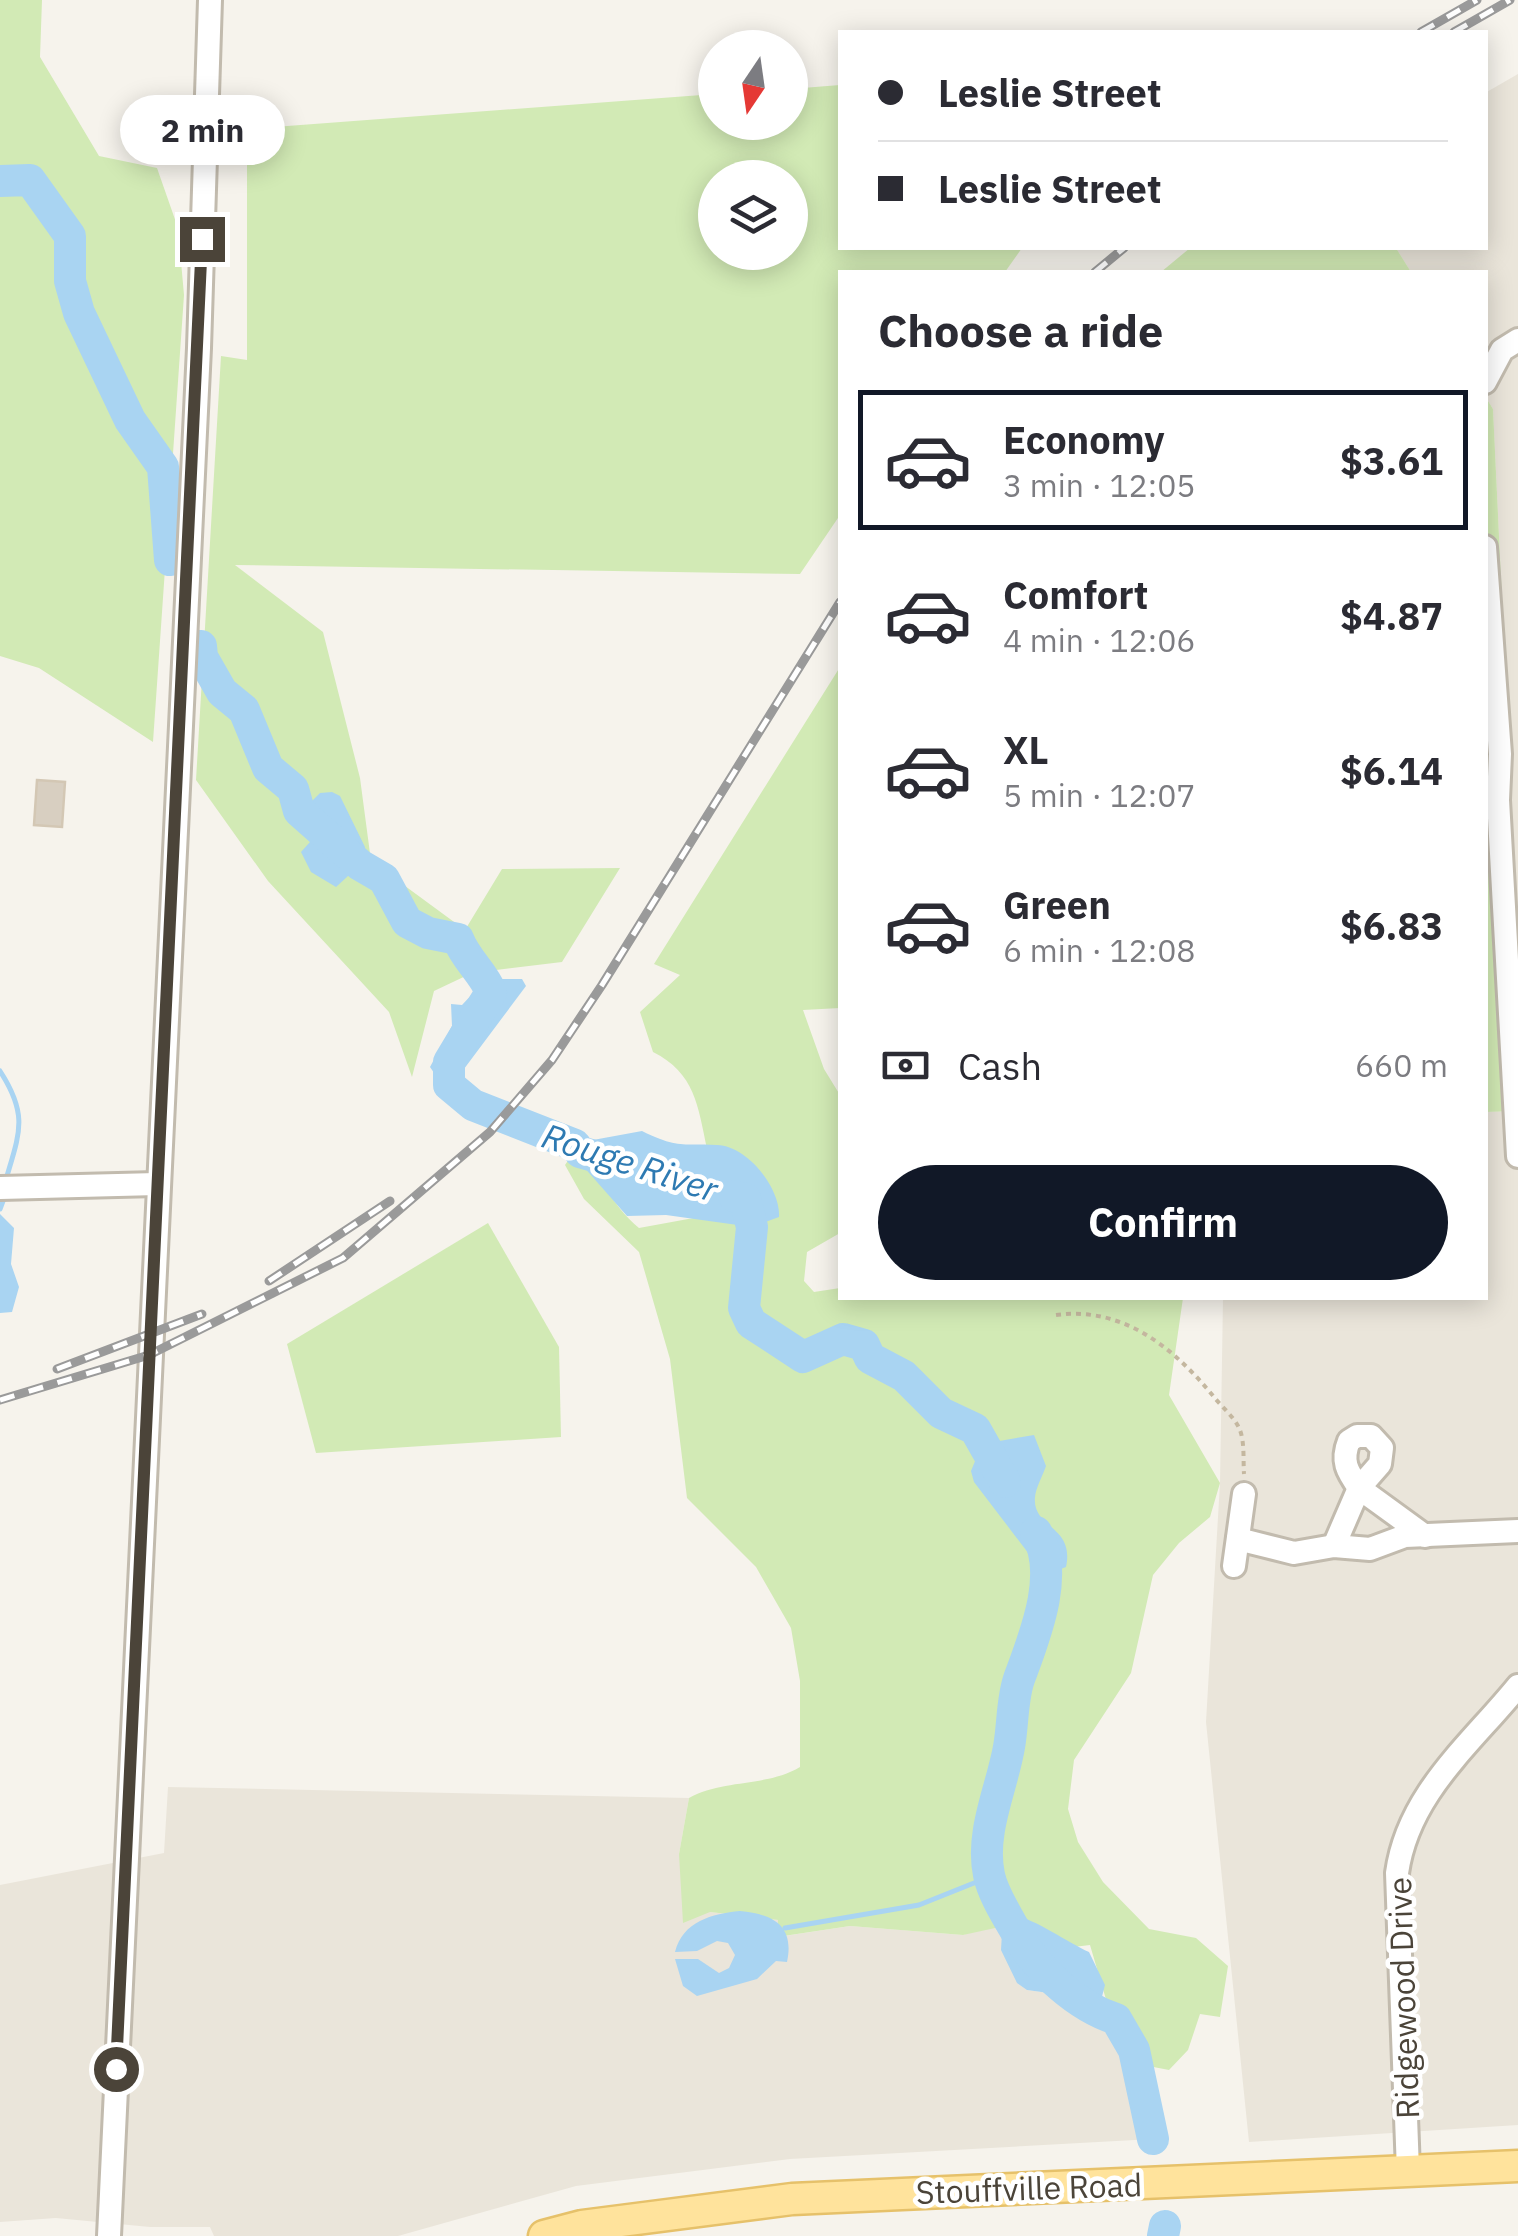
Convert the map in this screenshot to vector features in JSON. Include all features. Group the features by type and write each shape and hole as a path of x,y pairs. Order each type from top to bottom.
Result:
{"main road":[{"name":"Stouffville Road","path":"544,2236 616,2222 792,2199 1518,2166"}],"street":[{"path":"109,2236 198,348 210,0"},
{"path":"1488,376 1502,350 1518,340"},
{"path":"1488,573 1509,753 1498,800 1518,1156"},
{"path":"0,1188 157,1184"},
{"path":"1334,1546 1359,1488 1426,1536"},
{"path":"1234,1566 1244,1494"},
{"path":"1238,1538 1294,1553 1334,1546 1370,1549 1405,1536 1518,1530"},
{"name":"Ridgewood Drive","path":"1408,2171 1397,1873 1401,1848 1411,1820 1435,1780 1518,1686"}],"path":[{"path":"1056,1315 1084,1311 1119,1320 1145,1332 1194,1372 1241,1430 1244,1494"}],"shaded area":[{"path":"1518,74 1518,937 1493,409 1488,401 1488,270 1410,270 1397,250 1488,250 1488,91"},
{"path":"1518,1111 1518,2125 1249,2142 1206,1722 1220,1483 1223,1300 1488,1300 1488,1112"},
{"path":"168,1787 689,1798 679,1854 710,1912 779,1920 778,1937 850,1926 963,1935 1009,1920 1027,1990 1056,1994 1081,2016 1116,2019 1134,2050 1153,2139 790,2159 576,2186 398,2236 214,2236 210,2227 150,2227 56,2218 0,2222 0,1885 164,1853"}],"green space":[{"path":"0,0 42,0 40,57 99,156 157,168 178,228 184,295 153,742 39,668 0,656"},
{"path":"838,85 838,250 1021,250 1006,270 838,270 838,518 800,574 235,565 323,632 360,778 371,861 465,930 502,869 620,868 562,962 472,973 434,991 412,1077 389,1012 268,881 196,780 221,356 247,360 247,129 698,95 698,140 808,140 808,88"},
{"path":"1188,250 1397,250 1410,270 1163,270"},
{"path":"1488,401 1493,409 1518,937 1518,1111 1488,1112"},
{"path":"838,670 838,1008 803,1010 824,1069 838,1092 838,1234 807,1252 804,1281 814,1292 838,1288 838,1300 1183,1300 1169,1395 1220,1483 1210,1517 1179,1543 1153,1575 1131,1673 1074,1760 1068,1809 1078,1842 1103,1882 1149,1929 1196,1938 1228,1966 1220,2017 1200,2014 1188,2050 1169,2070 1138,2064 1110,2013 1090,1945 1057,1949 1022,1922 963,1935 850,1926 777,1937 778,1920 710,1912 683,1923 679,1854 689,1798 716,1788 774,1778 800,1767 800,1681 791,1628 756,1567 687,1498 670,1359 639,1252 584,1199 565,1165 577,1147 621,1210 639,1228 710,1215 755,1186 726,1147 707,1149 701,1119 686,1081 667,1060 653,1052 640,1012 680,975 654,964"},
{"path":"488,1223 559,1347 561,1437 316,1453 287,1344"}],"water":[{"path":"320,793 340,796 365,847 360,865 336,887 311,872 301,852 310,842 301,812"},
{"path":"490,975 495,979 522,979 526,986 458,1077 443,1086 430,1067 452,1026 451,1004 462,1005"},
{"path":"642,1131 672,1143 717,1145 740,1153 768,1182 775,1194 779,1217 752,1227 666,1215 627,1216 575,1157 593,1140"},
{"path":"0,1214 14,1228 11,1264 19,1287 12,1312 0,1313"},
{"path":"1034,1435 1046,1466 1036,1493 1036,1507 1065,1543 1067,1553 1066,1567 1045,1575 974,1482 971,1471 982,1444"},
{"path":"740,1911 762,1915 779,1924 788,1939 787,1962 776,1961 757,1979 697,1996 683,1986 675,1959 698,1959 719,1973 729,1968 735,1955 728,1943 717,1941 697,1951 675,1952 679,1941 700,1921"},
{"path":"1017,1916 1089,1952 1105,1985 1097,2016 1081,2016 1056,1994 1027,1990 1017,1983 1001,1950 1002,1933"}],"building":[{"path":"37,780 65,782 62,827 34,825"}],"waterway":[{"name":"Rouge River","path":"0,181 30,180 70,236 70,281 79,313 130,420 163,467 170,560"},
{"name":"Rouge River","path":"201,646 202,657 222,692 244,710 268,768 293,789 299,811 360,865 384,879 407,922 428,933 458,939 488,985 491,992 449,1062 449,1085 473,1105 575,1145 580,1152 619,1163"},
{"path":"0,1071 15,1099 19,1123 7,1176"},
{"path":"0,1209 6,1193"},
{"name":"Rouge River","path":"734,1196 745,1199 752,1227 744,1308 751,1323 803,1357 843,1339 864,1345 870,1358 904,1376 941,1413 975,1429 1005,1482"},
{"name":"Rouge River","path":"1036,1532 1043,1549 1046,1586 1038,1626 1015,1695 1009,1747 987,1843 989,1875 1002,1907 1037,1962 1074,1997 1116,2019 1134,2050 1153,2139"},
{"path":"785,1928 919,1905 989,1877"},
{"name":"Rouge River","path":"1163,2236 1165,2226"}],"railway":[{"path":"1424,30 1477,0"},
{"path":"1458,30 1510,0"},
{"path":"1097,270 1122,250"},
{"path":"0,1400 149,1355 343,1258 490,1132 552,1060 602,985 838,605"},
{"path":"269,1281 390,1201"},
{"path":"57,1369 202,1314"}],"route":[{"path":"116,2069 202,239"}]}
